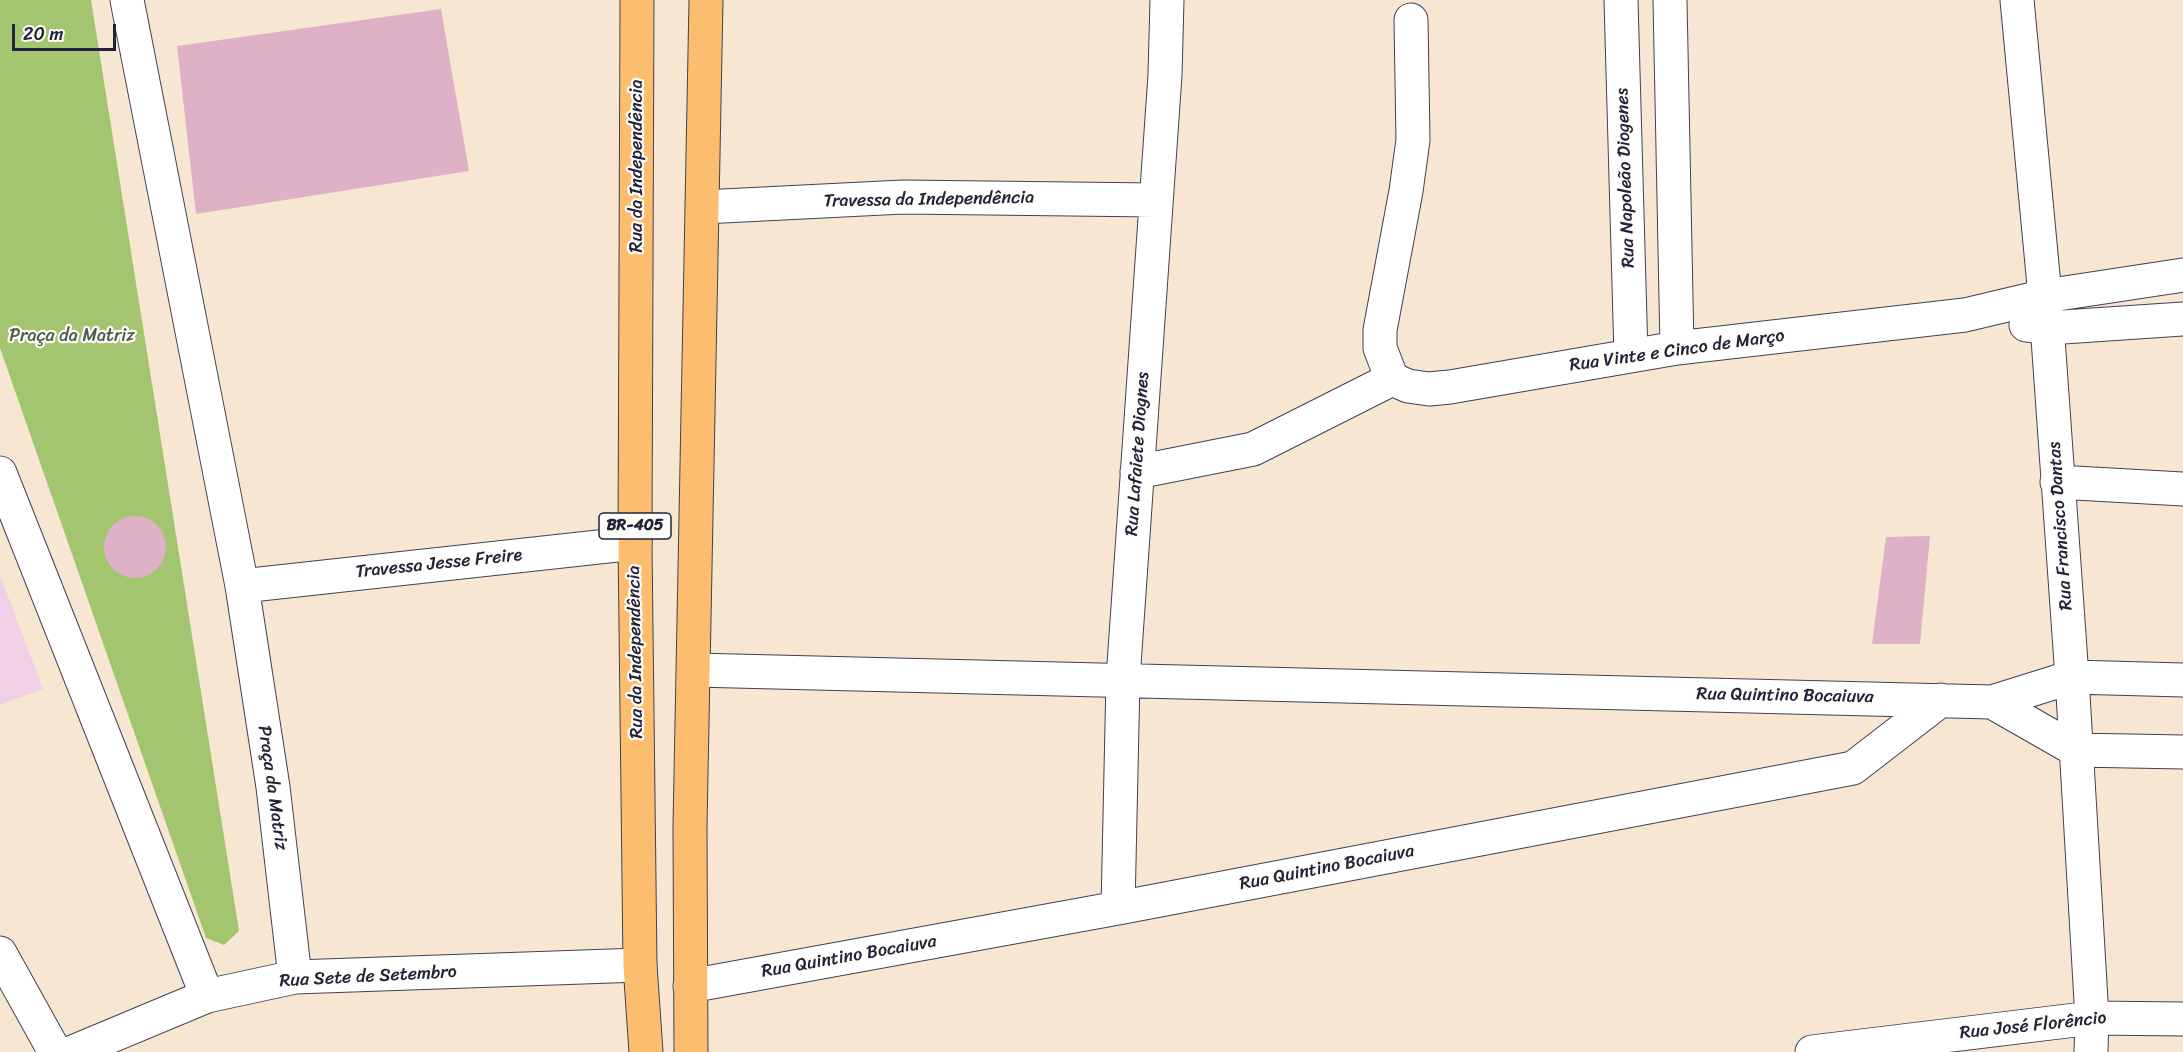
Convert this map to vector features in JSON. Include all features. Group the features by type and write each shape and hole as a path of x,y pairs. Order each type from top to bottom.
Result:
{"highway":[{"name":"Rua da Independência","path":"637,0 635,543 640,965 646,1052"},
{"name":"BR-405","path":"691,1052 690,826 706,0"}],"street":[{"name":"Praça da Matriz","path":"127,0 243,586 273,787 295,977"},
{"name":"Rua Lafaiete Diognes","path":"1118,908 1123,679 1165,75 1167,0"},
{"name":"Rua Napoleão Diogenes","path":"1621,0 1631,356"},
{"path":"1670,0 1677,348"},
{"name":"Rua Francisco Dantas","path":"2017,0 2048,328 2072,677 2092,1018 2091,1052"},
{"path":"1137,472 1253,449 1392,379 1380,348 1380,330 1406,191 1413,140 1411,20"},
{"path":"1626,158 1673,156"},
{"name":"Travessa da Independência","path":"703,207 903,197 1155,200"},
{"name":"Rua Vinte e Cinco de Março","path":"1392,379 1408,386 1429,389 1450,387 1677,348 1965,315 2045,296 2183,275"},
{"name":"Rua Vinte e Cinco de Março","path":"1965,315 2048,328 2183,319"},
{"path":"0,473 207,996"},
{"path":"2057,482 2183,489"},
{"name":"Travessa Jesse Freire","path":"243,586 635,543"},
{"name":"Rua Quintino Bocaiuva","path":"694,670 1992,702 2072,677 2183,680"},
{"name":"Rua Quintino Bocaiuva","path":"690,986 1118,908 1853,768 1941,700"},
{"name":"Rua Quintino Bocaiuva","path":"1992,702 2076,750 2183,752"},
{"path":"0,953 55,1052"},
{"name":"Rua Sete de Setembro","path":"73,1052 207,996 295,977 640,965"},
{"name":"Rua José Florêncio","path":"1812,1052 2092,1018 2183,1019"}],"shaded area":[{"path":"0,575 43,689 0,705"}],"green space":[{"name":"Praça da Matriz","path":"0,0 91,0 239,931 224,945 206,938 0,348"}],"building":[{"path":"441,9 469,171 196,214 177,46"},
{"path":"135,516 152,521 157,525 161,530 166,547 161,564 157,569 152,573 135,578 118,573 113,569 109,564 104,547 109,530 113,525 118,521"},
{"path":"1930,536 1920,644 1872,644 1886,537"}]}
